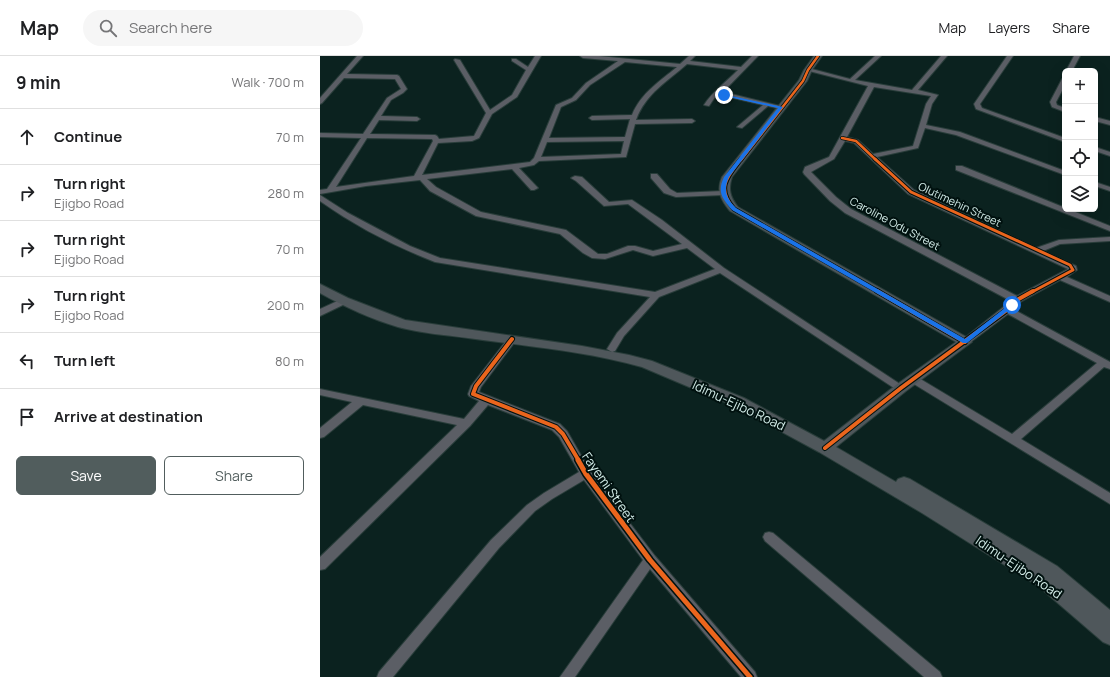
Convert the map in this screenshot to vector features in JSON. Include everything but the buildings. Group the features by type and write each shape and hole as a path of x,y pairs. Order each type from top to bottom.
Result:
{"main road":[{"path":"818,56 808,70 803,82 781,107 727,177 723,186 723,193 726,200 734,209 965,342 901,388 828,445"},
{"name":"Idimu-Ejibo Road","path":"320,280 358,300 384,311 409,318 444,325 588,343 652,359 744,396 828,445 1045,581 1110,636"},
{"name":"Idimu-Ejibo Road","path":"320,288 377,316 403,324 582,350 647,364 738,402 828,445 935,500 1051,571 1110,622"}],"street":[{"path":"320,102 360,56"},
{"path":"436,141 475,138 488,113 512,99 538,56"},
{"path":"583,56 623,58 742,69"},
{"path":"537,159 623,156 627,138 634,120 648,94 692,56"},
{"path":"720,93 720,91 754,56"},
{"path":"852,80 878,56"},
{"path":"914,91 944,56"},
{"path":"1010,56 977,104 979,109 1062,139"},
{"path":"1071,68 1077,56"},
{"path":"320,192 366,184 419,179 532,164 537,159 558,106 574,99 588,84 623,58"},
{"path":"457,60 488,113"},
{"path":"514,60 529,70"},
{"path":"808,70 872,85 935,95 929,104 916,147 872,156"},
{"path":"330,190 389,99 393,95 402,93 404,89 397,78 342,76"},
{"name":"Caroline Odu Street","path":"872,85 832,158 810,168 807,172 840,206 1017,300"},
{"path":"1062,85 1053,102 1054,106 1062,109"},
{"path":"707,105 713,96 720,93 781,107"},
{"path":"740,127 767,104"},
{"path":"377,118 418,119"},
{"path":"592,118 692,121"},
{"path":"1098,120 1110,123"},
{"path":"923,126 958,132 1062,172"},
{"path":"320,135 432,136 436,141"},
{"path":"544,140 627,138"},
{"name":"Olutimehin Street","path":"842,138 856,141 911,192 1038,250 1073,268 1073,270 1060,277"},
{"path":"419,179 436,141"},
{"path":"1098,150 1110,154"},
{"path":"514,167 534,188"},
{"path":"959,168 1110,229"},
{"path":"654,176 667,191 676,195 723,193"},
{"path":"575,178 579,179 607,204 629,202 659,222 721,270 901,388"},
{"path":"419,179 433,189 479,214 563,232 571,236 585,250 594,256 602,258 609,257 632,248 649,253 687,245"},
{"path":"1098,185 1110,189"},
{"path":"320,197 346,215 407,248 438,260 656,295"},
{"path":"1038,250 1059,242 1110,239"},
{"path":"612,349 620,335 656,295 721,270"},
{"path":"965,342 1008,310 1017,300 1060,277 1110,299"},
{"path":"320,313 344,301"},
{"path":"1008,310 1106,365 1013,440"},
{"name":"Fayemi Street","path":"512,339 473,391 473,394 547,422 556,427 563,434 586,474 650,560 750,677"},
{"path":"913,379 1110,499"},
{"path":"320,392 466,423"},
{"path":"320,565 466,423 486,400"},
{"path":"320,434 361,401"},
{"path":"384,677 495,544 531,508 548,496 586,474"},
{"path":"769,536 935,677"},
{"path":"567,677 650,560"}],"cycle path":[{"path":"818,56 808,70 803,81 727,177 724,186 724,194 726,198 734,209 965,342"},
{"path":"825,448 901,388 1007,310 1017,300 1073,270 1070,265 911,192 856,141 842,138"},
{"path":"512,339 476,386 473,394 556,427 563,434 586,474 650,560 750,677"}],"route":[{"path":"724,95 781,107 727,177 723,186 723,193 726,200 734,209 965,342 1008,310 1012,305"}]}
